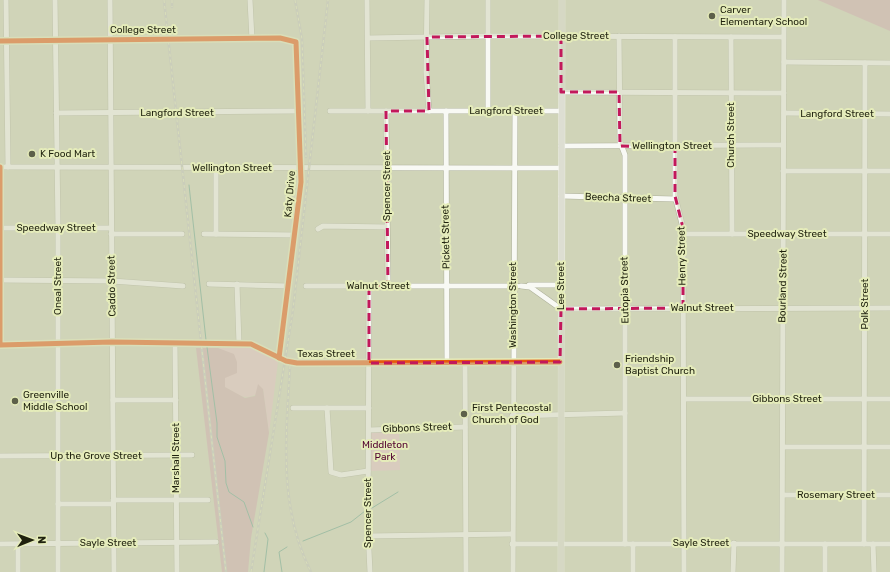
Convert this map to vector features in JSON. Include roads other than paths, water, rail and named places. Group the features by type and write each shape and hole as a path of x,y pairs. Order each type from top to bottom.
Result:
{"main road":[{"name":"Lee Street","path":"561,572 560,362 562,0"}],"street":[{"path":"6,0 8,167"},
{"name":"Oneal Street","path":"55,0 58,167 58,572"},
{"name":"Caddo Street","path":"110,0 114,572"},
{"path":"250,0 252,39"},
{"path":"367,0 368,111"},
{"path":"427,0 426,72 429,111"},
{"path":"488,0 488,110"},
{"name":"Bourland Street","path":"782,572 784,0"},
{"name":"College Street","path":"368,38 488,36 783,37"},
{"name":"Eutopia Street","path":"619,36 620,142 623,146 624,155 625,199 625,544"},
{"name":"Henry Street","path":"675,36 675,199 684,234 684,572"},
{"name":"Church Street","path":"731,37 732,234"},
{"name":"College Street","path":"0,41 110,39 286,39"},
{"name":"Katy Drive","path":"279,358 302,168 298,111 296,42 286,39"},
{"path":"784,62 890,63"},
{"name":"Polk Street","path":"864,544 865,63"},
{"path":"561,92 784,93"},
{"name":"Langford Street","path":"56,113 298,111"},
{"name":"Langford Street","path":"330,111 561,111"},
{"name":"Spencer Street","path":"386,111 388,286"},
{"name":"Pickett Street","path":"446,111 447,363"},
{"name":"Washington Street","path":"512,572 515,111"},
{"name":"Langford Street","path":"784,113 890,114"},
{"name":"Wellington Street","path":"561,146 783,145"},
{"path":"0,167 0,344"},
{"name":"Wellington Street","path":"0,167 387,169 561,168"},
{"path":"216,168 216,234"},
{"path":"784,171 890,170"},
{"name":"Beecha Street","path":"561,196 625,199 675,199"},
{"path":"318,229 323,226 387,227"},
{"name":"Speedway Street","path":"0,228 111,228"},
{"path":"111,234 182,234"},
{"path":"204,234 295,235"},
{"name":"Speedway Street","path":"684,234 890,234"},
{"path":"0,280 112,281 183,286"},
{"path":"209,284 288,286"},
{"path":"237,284 239,344"},
{"name":"Walnut Street","path":"306,286 561,285"},
{"name":"Spencer Street","path":"369,286 368,536 370,572"},
{"name":"Walnut Street","path":"521,286 535,289 561,309 890,308"},
{"name":"Texas Street","path":"0,344 112,342 251,344 258,346 279,358 297,363 369,364 560,362"},
{"name":"Marshall Street","path":"175,343 177,572"},
{"path":"466,363 466,572"},
{"name":"Gibbons Street","path":"684,399 890,399"},
{"path":"113,400 176,400"},
{"path":"293,408 369,408"},
{"path":"327,408 331,472 341,475 368,471"},
{"path":"512,416 625,413"},
{"name":"Gibbons Street","path":"368,430 465,427"},
{"path":"783,447 890,447"},
{"name":"Up the Grove Street","path":"0,456 192,455"},
{"name":"Rosemary Street","path":"783,495 890,495"},
{"path":"58,504 208,500"},
{"path":"368,536 512,534"},
{"name":"Sayle Street","path":"0,544 216,542"},
{"path":"733,572 734,543"},
{"name":"Sayle Street","path":"512,544 890,544"},
{"path":"633,544 633,572"},
{"path":"825,544 825,572"},
{"path":"873,544 874,572"},
{"path":"18,545 18,572"}],"waterway":[{"path":"189,185 206,340"},
{"path":"207,347 217,423 217,437 225,461 226,483 229,492 244,502 253,527"},
{"path":"372,508 398,492"},
{"path":"303,541 351,522 365,511"},
{"path":"264,572 268,539 265,533"},
{"path":"282,572 279,552 287,547"}],"railway":[{"path":"164,0 226,572"},
{"path":"172,0 172,7"},
{"path":"295,0 302,39 306,157"},
{"path":"251,572 293,310 328,0"},
{"path":"290,366 286,445 289,497 293,522 300,547 311,572"}],"place":[{"name":"Carver Elementary School","path":"712,16"},
{"name":"K Food Mart","path":"32,154"},
{"name":"Friendship Baptist Church","path":"617,365"},
{"name":"Greenville Middle School","path":"15,401"},
{"name":"First Pentecostal Church of God","path":"464,414"}],"park label":[{"name":"Middleton Park","path":"385,450"}]}
